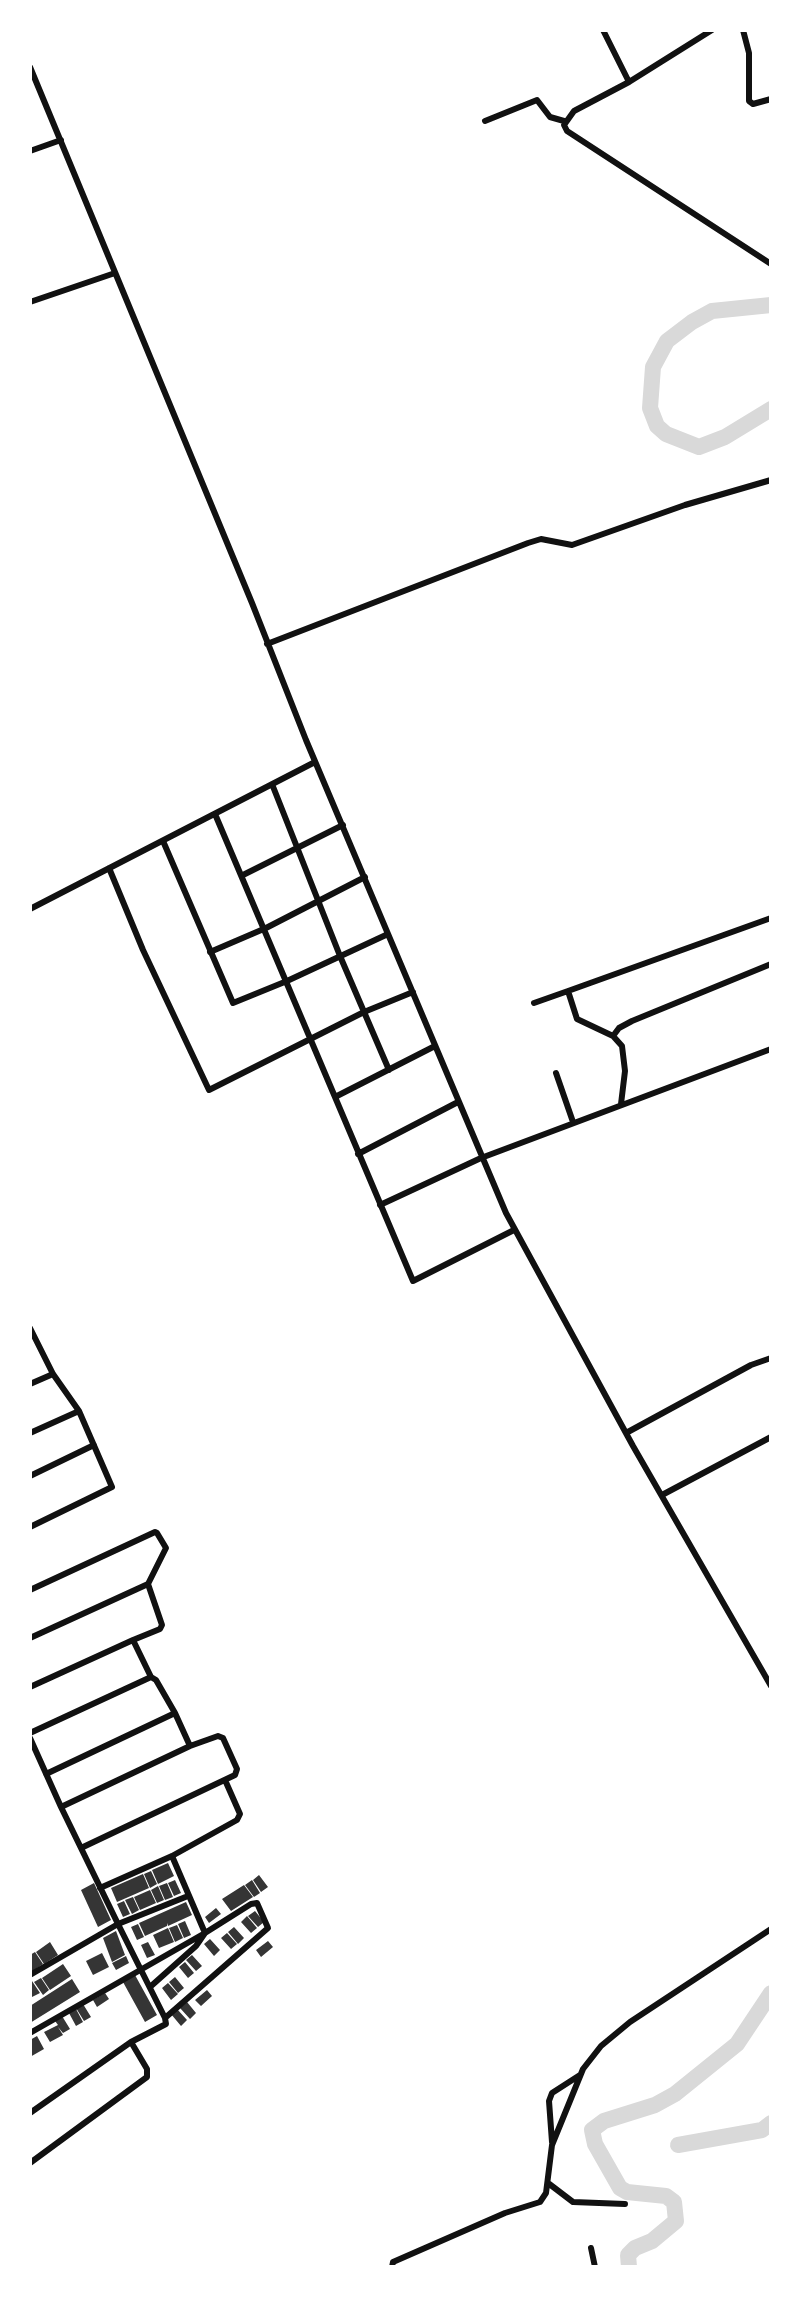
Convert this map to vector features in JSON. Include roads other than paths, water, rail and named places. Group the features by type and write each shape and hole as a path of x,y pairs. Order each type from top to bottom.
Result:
{"street":[{"path":"603,30 629,82"},
{"path":"564,122 574,111 629,82 712,30"},
{"path":"743,30 749,53 748,99 753,104 771,99"},
{"path":"30,67 315,762 481,1158 514,1230 771,1686"},
{"path":"485,121 537,100 550,117 564,122 567,130 771,264"},
{"path":"30,151 61,140"},
{"path":"30,302 115,273"},
{"path":"267,644 528,543 541,539 572,545 685,506 771,480"},
{"path":"30,909 315,762"},
{"path":"272,784 340,956 389,1070"},
{"path":"216,814 413,1281 514,1230"},
{"path":"243,875 343,825"},
{"path":"163,841 233,1003 287,981 388,934"},
{"path":"109,868 143,950 207,1089 210,1090 364,1012 412,992"},
{"path":"210,952 266,928 365,877"},
{"path":"534,1003 771,918"},
{"path":"613,1036 619,1028 632,1021 771,964"},
{"path":"568,992 577,1019 620,1041 624,1052 621,1104"},
{"path":"335,1097 435,1046"},
{"path":"380,1205 481,1158 771,1049"},
{"path":"556,1073 573,1122"},
{"path":"358,1154 458,1102"},
{"path":"30,1328 33,1339 53,1374 79,1411 112,1483 110,1490 30,1527"},
{"path":"626,1432 751,1365 771,1358"},
{"path":"30,1384 53,1374"},
{"path":"30,1433 79,1411"},
{"path":"662,1495 771,1437"},
{"path":"30,1476 94,1445"},
{"path":"30,1590 155,1532 166,1548 148,1584 30,1638"},
{"path":"30,1687 162,1625 148,1584"},
{"path":"133,1640 151,1677 156,1680 176,1713 190,1746"},
{"path":"30,2113 131,2042 166,2024 150,1987 60,1808 30,1736 151,1677"},
{"path":"46,1774 176,1713"},
{"path":"60,1808 190,1746 221,1736 237,1769 235,1775 81,1848"},
{"path":"100,1888 172,1856 240,1817 225,1780"},
{"path":"172,1856 205,1933"},
{"path":"30,1975 118,1924 188,1896"},
{"path":"30,2033 255,1902 269,1925 266,1932 165,2018"},
{"path":"552,2145 581,2075 601,2046 613,2035 771,1929"},
{"path":"150,1987 196,1946 205,1933"},
{"path":"30,2163 147,2077 147,2069 131,2042"},
{"path":"392,2267 393,2262 505,2212 533,2205 543,2199 548,2183 552,2145 549,2101 552,2093 581,2075"},
{"path":"548,2183 573,2202 625,2204"},
{"path":"591,2248 596,2267"}],"waterway":[{"path":"771,305 712,311 692,322 667,341 653,367 650,408 657,426 666,434 699,447 725,437 771,409"},
{"path":"629,2267 628,2255 635,2248 652,2241 676,2221 674,2202 666,2196 627,2192 620,2188 595,2144 592,2130 604,2121 655,2105 675,2094 737,2044 771,1993"},
{"path":"678,2145 762,2130 771,2123"}]}
